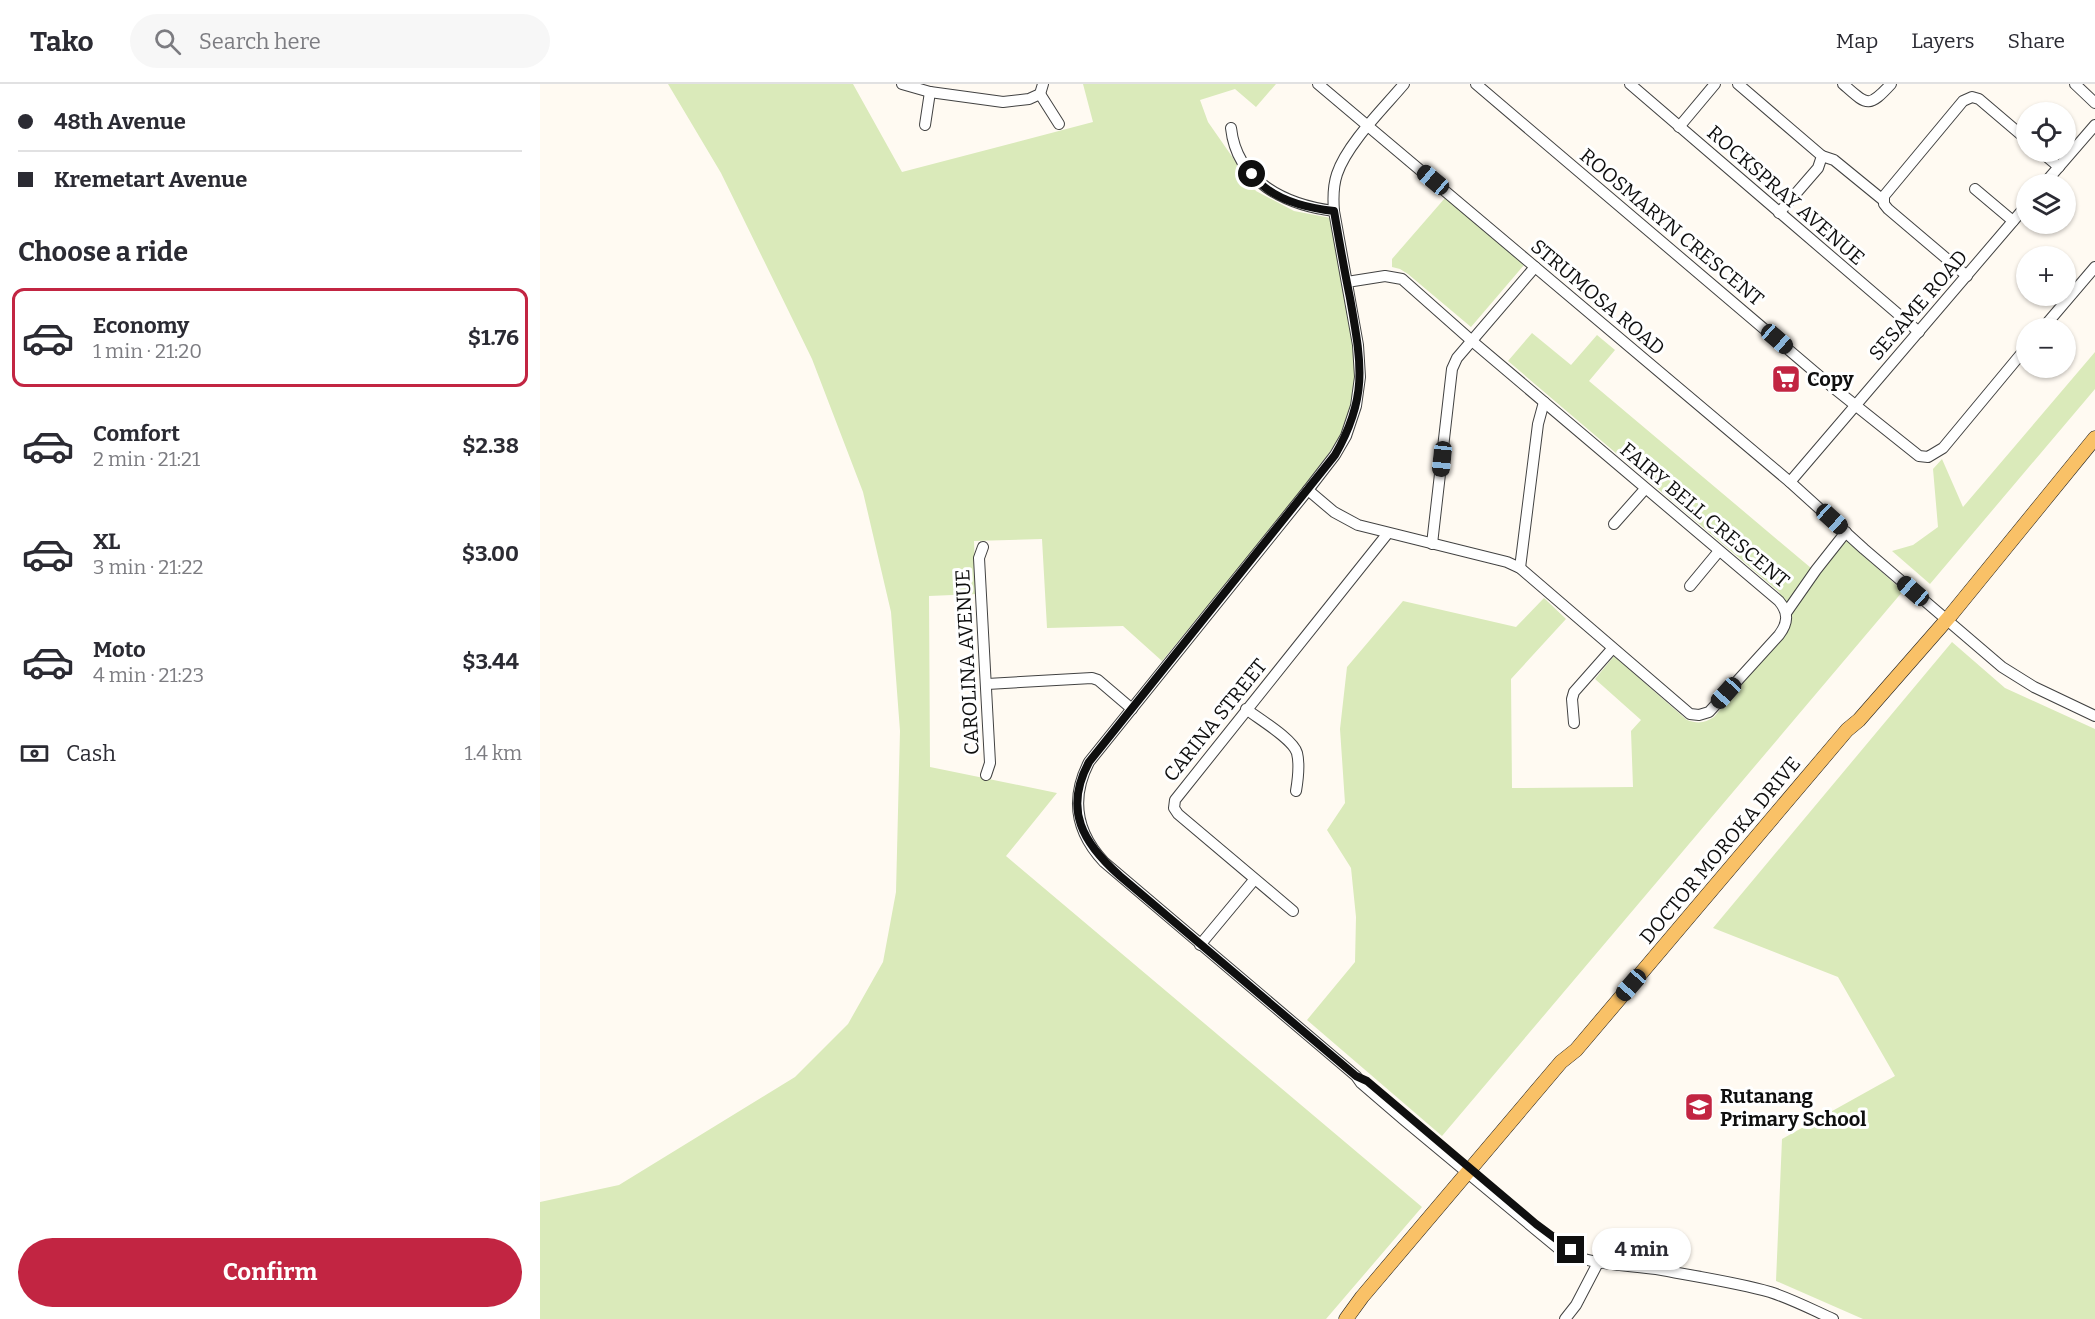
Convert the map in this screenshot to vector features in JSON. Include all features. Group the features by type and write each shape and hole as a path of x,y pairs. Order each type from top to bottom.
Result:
{"main road":[{"name":"DOCTOR MOROKA DRIVE","path":"1349,1316 1362,1297 1566,1067 1576,1050 1847,730 1859,720 1945,616 2047,499 2052,489 2095,438"}],"street":[{"path":"902,84 930,92 1010,103 1029,99 1041,89 1059,124"},
{"name":"STRUMOSA ROAD","path":"1318,84 1790,482 1945,616 2001,659 2008,669 2034,687 2095,716"},
{"path":"1404,84 1367,126 1343,160 1336,176 1334,211 1361,366 1356,406 1346,436 1308,490 1089,762 1084,772 1077,802 1083,829 1092,848 1104,862 1356,1076 1364,1086 1563,1245 1604,1262 1659,1269 1751,1287 1772,1293 1833,1319"},
{"name":"ROOSMARYN CRESCENT","path":"1476,84 1919,456 1928,457 1943,448 2016,360"},
{"name":"ROCKSPRAY AVENUE","path":"1630,84 1919,332"},
{"path":"1679,127 1715,84"},
{"path":"1738,84 1822,156 1834,160 1883,200 1888,209 1967,276"},
{"path":"1843,84 1861,99 1870,102 1891,84"},
{"path":"2075,84 2095,103"},
{"path":"925,125 930,92"},
{"path":"1883,200 1885,193 1965,99 1972,97 1979,99 2016,130"},
{"path":"2053,174 2095,125"},
{"path":"1231,128 1235,147 1252,174 1264,186 1302,206 1334,211"},
{"path":"1779,213 1818,168 1822,156"},
{"path":"2053,162 2059,167"},
{"path":"1975,189 2013,221"},
{"name":"SESAME ROAD","path":"1790,482 2016,218"},
{"path":"1432,544 1452,369 1457,358 1535,267"},
{"path":"2052,318 2095,267"},
{"name":"FAIRY BELL CRESCENT","path":"1308,490 1346,520 1388,533 1507,562 1520,568 1684,711 1694,715 1704,715 1709,712 1779,634 1786,623 1786,613 1779,601 1402,279 1385,276 1347,282"},
{"path":"1520,568 1538,424 1544,402"},
{"path":"1614,525 1646,489"},
{"name":"CARINA STREET","path":"1293,911 1178,814 1174,806 1176,798 1388,533"},
{"path":"1786,613 1816,570 1850,535"},
{"name":"CAROLINA AVENUE","path":"983,547 979,558 990,763 986,775"},
{"path":"1690,586 1719,551"},
{"path":"1574,723 1574,692 1612,649"},
{"path":"987,684 1092,678 1098,680 1132,709"},
{"path":"1246,710 1288,741 1296,750 1298,762 1296,791"},
{"path":"1200,945 1254,880"},
{"path":"1565,1319 1604,1262"}],"green space":[{"path":"668,84 853,84 902,172 1093,122 1083,84 1276,84 1256,107 1235,89 1200,100 1208,122 1256,191 1294,211 1331,218 1357,366 1351,406 1342,434 1305,488 1162,661 1123,626 1047,628 1042,539 974,541 976,594 929,596 930,767 1057,793 1006,856 1422,1207 1326,1319 540,1319 540,1202 619,1185 795,1077 848,1024 883,962 896,892 900,731 891,612 863,492 812,359 721,173"},
{"path":"1445,198 1524,265 1471,327 1408,274 1392,267 1392,259"},
{"path":"1532,333 1571,365 1597,335 1615,350 1589,381 1811,568 1839,534 1903,591 1442,1136 1307,1020 1355,962 1356,917 1351,868 1327,830 1345,803 1340,729 1347,667 1403,601 1516,627 1544,598 1566,619 1511,679 1512,788 1633,787 1631,731 1641,720 1595,679 1614,656 1687,720 1708,721 1714,717 1788,630 1787,605 1779,592 1508,361"},
{"path":"2095,352 2095,389 1930,584 1892,551 1913,545 1938,527 1933,469 1942,459 1963,507 2073,378 2076,378 2076,374"},
{"path":"1952,642 2005,688 2095,729 2095,1319 1863,1319 1776,1281 1782,1139 1895,1076 1838,977 1713,928"}],"place":[{"name":"Copy","path":"1786,379"},
{"name":"Rutanang Primary School","path":"1699,1107"}],"route":[{"path":"1252,174 1264,186 1296,204 1334,211 1361,366 1359,390 1352,422 1335,455 1308,490 1089,762 1084,772 1077,802 1083,829 1096,854 1120,876 1356,1076 1367,1081 1472,1167 1536,1224 1571,1250"}]}
